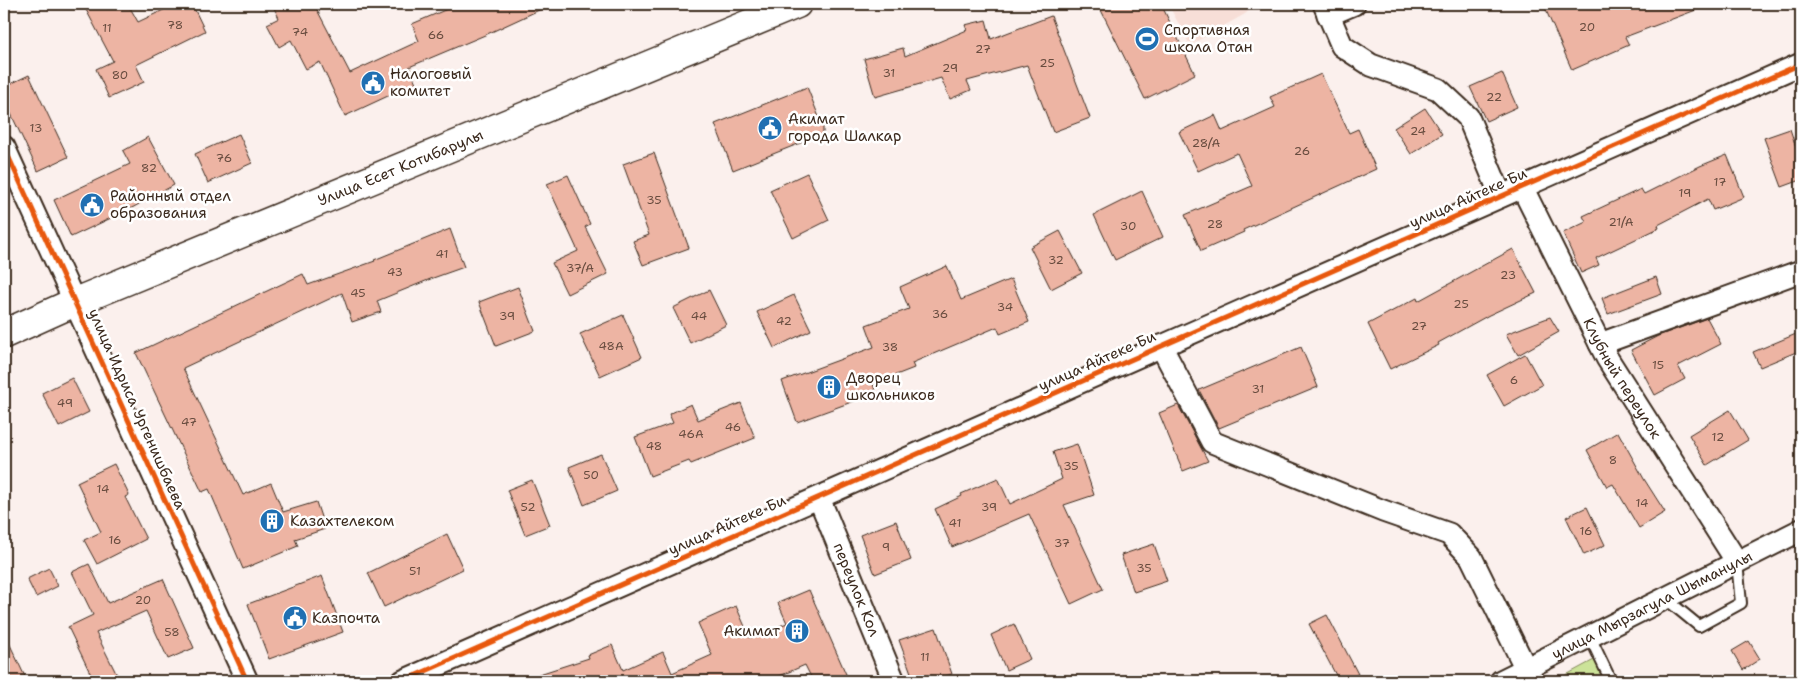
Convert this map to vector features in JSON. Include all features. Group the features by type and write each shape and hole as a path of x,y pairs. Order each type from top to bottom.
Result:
{"main road":[{"name":"Улица Есет Котибарулы","path":"4,334 75,302 797,4"}],"street":[{"path":"1354,4 1326,10 1342,46 1371,65 1438,89 1468,117 1501,196"},
{"name":"улица Айтеке Би","path":"403,681 1801,64"},
{"name":"улица Идриса Ургенишбаева","path":"4,147 247,681"},
{"name":"Клубный переулок","path":"1522,187 1607,358 1737,562"},
{"path":"1600,344 1801,271"},
{"path":"1162,346 1212,442 1383,511 1449,534 1472,557 1526,669"},
{"name":"переулок Кол","path":"819,498 894,681"},
{"name":"улица Мырзагула Шыманулы","path":"1501,681 1801,530"}],"lane":[{"path":"1666,599 1699,626 1741,602 1737,562"},
{"path":"1590,637 1611,681"}],"shaded area":[{"path":"1168,4 1257,4 1245,14 1190,45"}],"green space":[{"path":"1594,660 1609,673 1604,681 1555,681"}],"building":[{"path":"83,4 128,4 138,22 176,4 192,4 205,31 136,65 144,82 109,98 96,69 113,61"},
{"path":"283,4 314,4 350,73 419,41 412,24 459,4 552,4 409,67 416,83 345,116 320,62 306,69 291,40 279,47 267,24 279,18 274,8"},
{"name":"Спортивная школа Отан","path":"1098,4 1161,4 1195,74 1145,99"},
{"path":"1554,4 1709,5 1625,37 1629,45 1572,70 1545,8"},
{"path":"1051,16 1090,118 1053,132 1027,65 967,81 971,90 950,99 941,78 875,97 864,59 903,48 905,56 967,30 965,25 986,20 991,39"},
{"path":"1502,73 1517,107 1486,121 1470,87"},
{"path":"1321,74 1349,133 1358,129 1376,169 1201,251 1185,215 1252,186 1237,153 1198,171 1179,132 1215,115 1222,131 1275,107 1270,97"},
{"path":"29,75 68,157 38,171 4,99 4,87"},
{"name":"Акимат города Шалкар","path":"807,87 823,127 823,134 733,170 715,124"},
{"path":"1425,108 1442,134 1411,154 1394,128"},
{"path":"1790,129 1801,162 1801,180 1782,187 1764,138"},
{"path":"239,134 252,163 208,183 195,154"},
{"path":"148,137 174,185 130,209 71,237 54,200 130,164 123,151"},
{"path":"654,153 689,248 643,265 633,241 649,235 623,164"},
{"path":"1727,155 1744,197 1713,210 1708,199 1658,225 1659,228 1596,258 1599,265 1581,273 1563,233 1586,222 1583,216 1641,189 1644,194 1700,166"},
{"path":"807,173 829,220 793,238 770,190"},
{"path":"568,175 590,224 585,227 608,274 567,294 552,263 578,251 547,184"},
{"path":"1142,191 1163,237 1115,260 1094,215"},
{"path":"450,229 464,267 377,301 381,312 352,322 342,293 183,368 243,495 271,483 283,512 316,502 325,529 295,539 298,546 243,569 209,489 202,492 136,353 303,274 308,285 375,261"},
{"path":"1060,231 1082,273 1051,289 1030,247"},
{"path":"1513,249 1536,293 1489,315 1438,343 1439,345 1390,369 1368,324 1417,298 1418,301"},
{"path":"947,266 961,300 1011,279 1029,322 1000,334 997,327 912,363 914,368 873,384 876,393 797,422 782,381 874,347 866,325 909,309 900,287"},
{"path":"1656,277 1662,294 1608,314 1602,298"},
{"path":"518,287 535,331 496,346 479,302"},
{"path":"709,290 726,325 690,343 673,308"},
{"path":"794,295 811,330 774,348 757,312"},
{"path":"623,315 642,357 600,376 580,334"},
{"path":"1550,317 1559,332 1518,355 1506,334"},
{"path":"1707,318 1721,344 1678,366 1685,379 1655,395 1631,350 1658,336"},
{"path":"1796,334 1801,350 1760,367 1753,352"},
{"path":"1301,347 1318,387 1219,428 1199,390"},
{"path":"1525,354 1542,385 1504,406 1487,375"},
{"path":"72,378 89,412 59,427 42,393"},
{"path":"741,403 755,438 691,464 689,461 650,476 635,437 673,423 669,414 691,404 698,420"},
{"path":"1178,405 1208,461 1183,471 1159,413"},
{"path":"1730,410 1748,440 1707,465 1689,435"},
{"path":"1618,432 1665,512 1639,528 1613,484 1607,487 1587,450"},
{"path":"1077,444 1094,495 1064,505 1103,589 1071,604 1029,514 952,547 935,509 962,496 961,494 998,478 1010,504 1062,479 1053,452"},
{"path":"601,454 617,491 584,505 569,467"},
{"path":"114,464 129,495 125,497 146,539 97,564 84,540 101,532 77,482"},
{"path":"532,480 550,525 525,535 507,490"},
{"path":"1587,507 1605,545 1584,555 1566,517"},
{"path":"896,521 911,560 875,574 860,535"},
{"path":"447,534 463,569 384,607 368,573"},
{"path":"1154,544 1167,581 1134,592 1121,555"},
{"path":"89,564 108,603 163,579 194,648 168,659 146,611 96,633 120,681 94,681 68,627 93,615 72,572"},
{"path":"49,568 58,586 36,597 27,579"},
{"name":"Казпочта","path":"322,576 343,632 269,659 248,604"},
{"name":"Акимат","path":"809,590 849,681 813,681 805,665 768,681 528,681 527,678 589,658 588,655 612,645 623,670 663,652 672,673 712,655 698,623 736,606 750,638 787,623 778,603"},
{"path":"1327,615 1358,674 1344,681 1339,681 1309,624"},
{"path":"1014,624 1030,659 1006,670 991,635"},
{"path":"936,628 952,674 930,681 914,681 899,640"},
{"path":"4,632 27,681 4,681"},
{"path":"1749,641 1760,659 1743,670 1732,651"}],"cycle path":[{"path":"403,681 1801,64"},
{"path":"4,147 247,681"}],"place":[{"name":"Спортивная школа Отан","path":"1147,39"},
{"name":"Налоговый комитет","path":"373,83"},
{"name":"Акимат города Шалкар","path":"770,128"},
{"name":"Районный отдел образования","path":"92,205"},
{"name":"Дворец школьников","path":"829,387"},
{"name":"Казахтелеком","path":"272,521"},
{"name":"Казпочта","path":"295,618"},
{"name":"Акимат","path":"797,631"}]}
